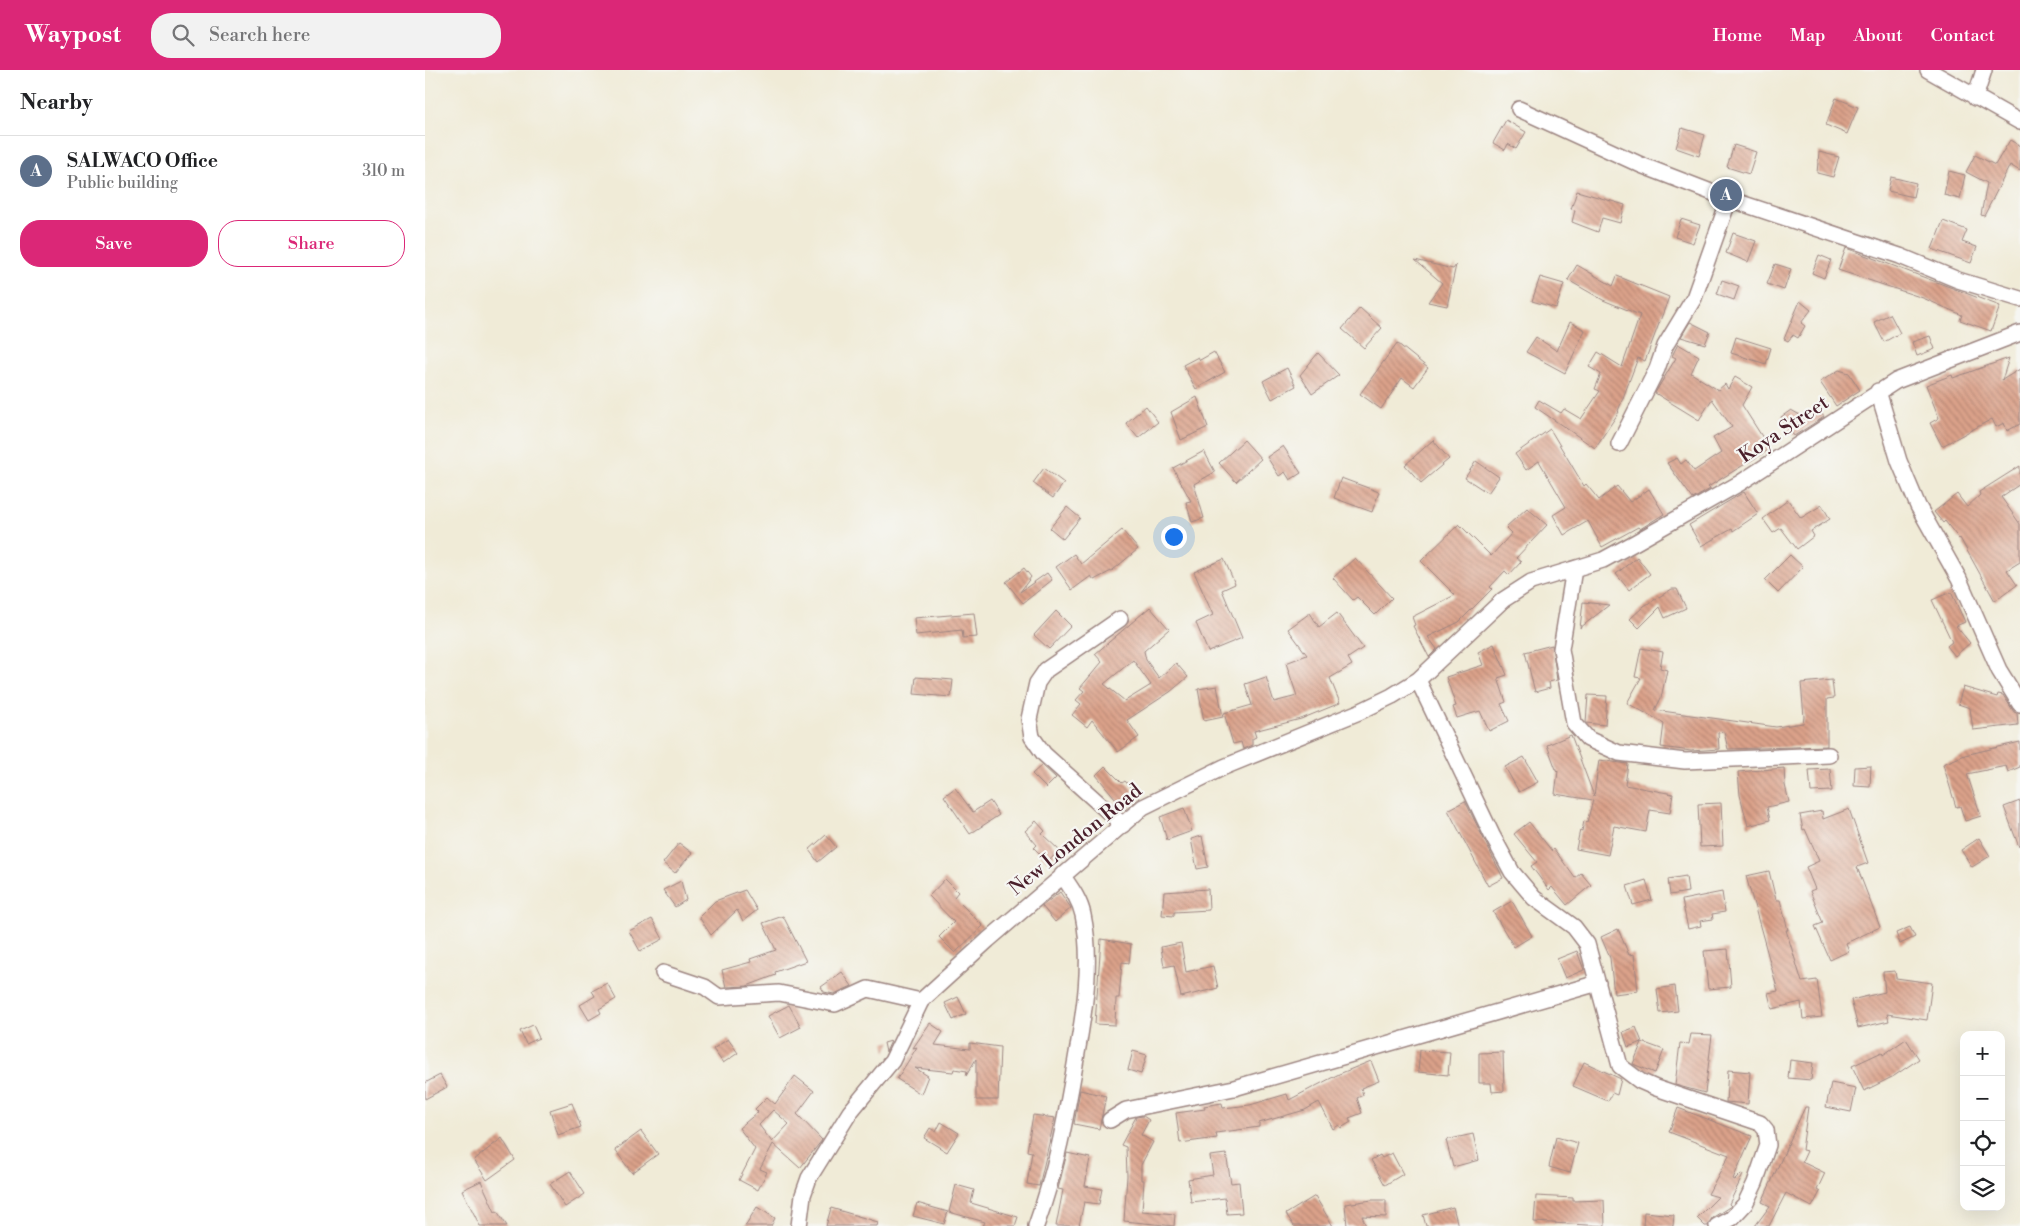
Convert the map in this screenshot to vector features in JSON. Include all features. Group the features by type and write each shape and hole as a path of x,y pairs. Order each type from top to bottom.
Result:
{"street":[{"path":"1929,70 2020,122"},
{"path":"1975,98 1983,70"},
{"path":"1519,109 1641,164 1729,199 1900,256 1958,280 2020,299"},
{"path":"1619,444 1657,369 1665,346 1693,298 1729,199"},
{"name":"Koya Street","path":"1573,569 1603,560 1740,483 1878,391 1927,367 2020,335"},
{"path":"1878,391 1899,461 1918,506 1959,579 1999,670 2020,704"},
{"path":"1573,569 1561,649 1574,723 1588,739 1619,753 1685,761 1829,755"},
{"name":"New London Road","path":"799,1226 803,1195 809,1178 850,1112 892,1061 921,1001 1062,875 1152,801 1224,767 1359,712 1418,680 1503,600 1531,582 1573,569"},
{"path":"1119,619 1046,670 1035,692 1029,719 1032,737 1044,754 1123,825"},
{"path":"1418,680 1492,835 1513,872 1534,898 1574,927 1587,944 1620,1066 1656,1088 1760,1123 1767,1130 1768,1145 1745,1204 1732,1218 1717,1226"},
{"path":"1036,1226 1056,1167 1064,1133 1086,1002 1085,924 1079,901 1062,875"},
{"path":"663,973 705,987 719,997 779,994 835,1004 868,989 921,1001"},
{"path":"1110,1120 1127,1110 1234,1088 1598,983"}],"building":[{"path":"1836,98 1858,107 1847,134 1826,125"},
{"path":"1506,120 1526,132 1516,149 1508,144 1505,150 1493,143"},
{"path":"1682,128 1705,135 1699,156 1676,148"},
{"path":"2010,140 2020,146 2020,171 2010,165 1984,216 1981,215 1987,183 1966,172 1975,155 1995,165"},
{"path":"1734,145 1756,152 1749,174 1727,167"},
{"path":"1819,152 1839,157 1833,177 1817,173"},
{"path":"1949,171 1965,175 1960,199 1944,195"},
{"path":"1891,177 1916,183 1913,197 1888,191"},
{"path":"1577,191 1625,205 1620,223 1602,218 1598,232 1572,222 1575,210 1571,209"},
{"path":"1681,219 1700,225 1693,243 1675,237"},
{"path":"1943,221 1967,230 1962,242 1977,247 1971,263 1932,249"},
{"path":"1733,233 1756,241 1748,262 1726,253"},
{"path":"1846,248 2000,306 1991,331 1960,320 1962,315 1923,298 1838,270"},
{"path":"1819,255 1831,260 1824,278 1812,273"},
{"path":"1415,260 1453,269 1456,265 1447,306 1428,302 1442,283"},
{"path":"1775,264 1791,269 1784,290 1767,284"},
{"path":"1577,265 1613,286 1617,276 1669,297 1645,361 1638,358 1619,412 1595,448 1535,407 1539,400 1561,413 1564,409 1581,419 1600,391 1595,389 1601,374 1589,367 1598,352 1622,367 1640,315 1603,300 1568,280"},
{"path":"1540,277 1564,284 1556,308 1532,301"},
{"path":"1722,280 1739,286 1734,300 1717,294"},
{"path":"1800,301 1811,310 1801,323 1805,326 1798,338 1793,335 1788,341 1784,339"},
{"path":"1360,308 1382,328 1364,348 1342,329"},
{"path":"1890,314 1900,333 1884,342 1874,322"},
{"path":"1570,322 1585,330 1565,373 1526,352 1536,337 1557,351"},
{"path":"1690,322 1710,332 1705,344 1681,337"},
{"path":"1930,336 1935,349 1917,356 1912,342"},
{"path":"1736,337 1771,348 1766,364 1731,353"},
{"path":"1397,343 1428,368 1414,387 1402,378 1381,409 1360,394"},
{"path":"1678,344 1699,356 1691,373 1718,390 1725,384 1728,389 1735,377 1752,387 1742,405 1770,449 1708,487 1710,489 1693,499 1667,463 1677,458 1681,464 1686,460 1694,471 1721,453 1713,438 1732,427 1712,399 1699,420 1655,393 1676,358 1672,356"},
{"path":"1214,352 1225,372 1196,389 1183,365 1198,357 1200,360"},
{"path":"1318,353 1339,375 1312,394 1300,375"},
{"path":"2009,358 2002,380 2020,369 2020,424 2007,431 2004,423 1996,427 1992,419 1942,446 1930,423 1939,418 1926,385 1952,375 1953,378"},
{"path":"1287,368 1296,386 1272,399 1263,381"},
{"path":"1839,370 1849,373 1860,390 1836,406 1820,382"},
{"path":"1197,397 1208,427 1181,440 1171,412"},
{"path":"1146,406 1158,422 1138,438 1126,423"},
{"path":"1818,408 1824,417 1794,436 1781,417 1791,410 1809,420 1806,416"},
{"path":"1550,429 1584,486 1586,484 1599,500 1617,486 1630,502 1649,489 1664,514 1640,529 1638,527 1602,547 1588,521 1564,535 1553,515 1566,507 1539,461 1526,470 1515,454"},
{"path":"1244,440 1261,459 1236,482 1219,463"},
{"path":"1433,440 1449,459 1421,483 1405,465"},
{"path":"1283,446 1301,473 1290,480 1285,472 1279,476 1267,457"},
{"path":"1204,451 1215,472 1194,484 1204,518 1192,522 1186,502 1191,501 1173,468"},
{"path":"1476,461 1499,477 1488,493 1465,478"},
{"path":"2020,466 2020,484 2001,497 2020,524 2020,562 2007,570 2017,585 1995,601 1960,538 1934,512 1957,494 1967,507 1980,495 1979,492"},
{"path":"1044,468 1064,483 1053,498 1033,483"},
{"path":"1341,478 1379,492 1372,512 1334,498"},
{"path":"1744,492 1758,514 1733,531 1732,529 1701,546 1689,525"},
{"path":"1788,500 1801,518 1822,505 1830,519 1811,531 1814,536 1797,549 1781,528 1773,533 1763,519"},
{"path":"1067,507 1080,518 1063,539 1050,528"},
{"path":"1527,508 1547,525 1516,558 1521,562 1509,575 1505,571 1490,587 1492,589 1459,622 1428,637 1437,649 1429,657 1413,626 1415,625 1412,617 1455,595 1421,561 1459,524 1491,556 1512,533 1506,527"},
{"path":"1122,530 1138,549 1113,570 1094,580 1091,576 1072,590 1056,567 1074,554 1081,564"},
{"path":"1790,555 1803,567 1778,593 1765,580"},
{"path":"1637,557 1650,574 1629,590 1616,574"},
{"path":"1355,558 1392,598 1375,615 1357,597 1353,600 1333,578"},
{"path":"1224,559 1235,584 1222,590 1242,638 1208,652 1196,623 1213,615 1194,572"},
{"path":"1024,568 1031,577 1020,592 1047,573 1052,580 1023,603 1006,582"},
{"path":"1672,589 1677,589 1686,608 1665,618 1660,607 1639,628 1630,619 1644,606"},
{"path":"1951,592 1965,622 1956,626 1970,643 1955,656 1947,646 1952,642 1932,600"},
{"path":"1583,602 1609,605 1580,628"},
{"path":"1150,607 1169,629 1144,651 1146,660 1159,678 1176,663 1188,677 1170,692 1127,720 1139,737 1118,752 1092,720 1087,727 1072,715 1081,704 1076,700 1084,691 1080,688 1102,662 1095,654","holes":["1133,660 1151,685 1125,701 1104,684"]},
{"path":"1056,611 1071,626 1049,649 1034,635"},
{"path":"974,613 977,637 963,638 962,630 916,635 914,618"},
{"path":"1310,613 1319,627 1337,613 1363,648 1348,658 1352,665 1330,678 1340,703 1301,719 1254,731 1256,737 1252,739 1252,745 1243,749 1241,742 1233,744 1224,713 1252,705 1245,684 1266,677 1274,702 1297,696 1286,663 1307,655 1288,629"},
{"path":"1494,644 1507,675 1498,678 1506,702 1501,704 1509,721 1489,731 1480,711 1457,718 1453,707 1456,706 1446,677 1483,665 1478,652"},
{"path":"1552,645 1557,680 1549,682 1550,688 1535,692 1525,652"},
{"path":"1641,648 1663,652 1660,668 1667,670 1661,698 1655,710 1776,727 1803,723 1801,683 1832,680 1834,698 1827,699 1827,746 1728,749 1724,732 1718,733 1719,749 1691,751 1661,747 1664,723 1627,703 1641,678 1635,677"},
{"path":"916,677 953,680 951,697 914,694"},
{"path":"1217,686 1223,717 1204,721 1198,689"},
{"path":"1963,687 1997,697 1998,694 2003,695 2014,712 2017,713 2018,725 1973,730 1970,708 1958,704"},
{"path":"1588,695 1607,696 1605,725 1586,723"},
{"path":"1571,735 1594,796 1599,760 1628,764 1625,785 1673,794 1670,813 1650,810 1646,832 1614,826 1608,855 1576,849 1580,830 1582,831 1584,821 1587,822 1593,800 1555,794 1558,771 1547,745"},
{"path":"2020,742 2020,767 2008,772 2006,766 1967,774 1981,816 1965,821 1960,806 1956,807 1943,764 1965,755"},
{"path":"1524,757 1538,782 1519,792 1505,767"},
{"path":"1042,765 1056,778 1046,788 1032,774"},
{"path":"1105,766 1122,783 1125,781 1140,798 1125,810 1096,775"},
{"path":"1871,766 1870,787 1854,786 1855,767"},
{"path":"1784,768 1789,802 1767,807 1770,820 1748,826 1740,795 1738,772"},
{"path":"1830,769 1832,791 1811,792 1809,770"},
{"path":"955,788 973,812 990,801 999,815 970,834 944,796"},
{"path":"1465,801 1503,878 1488,886 1448,810"},
{"path":"2020,801 2020,846 2019,847 2004,807"},
{"path":"1721,803 1723,846 1700,847 1698,804"},
{"path":"1184,808 1192,831 1167,840 1160,817"},
{"path":"1849,809 1868,863 1857,867 1880,927 1846,943 1849,951 1830,960 1815,926 1823,923 1810,891 1815,889 1806,867 1819,861 1805,829 1803,830 1800,815 1822,811 1823,819"},
{"path":"1036,821 1045,831 1042,834 1059,850 1048,862 1034,848 1037,845 1025,831"},
{"path":"1529,822 1552,851 1554,849 1575,878 1581,873 1591,885 1567,905 1552,887 1549,890 1531,866 1537,862 1514,834"},
{"path":"826,835 836,847 818,862 809,850"},
{"path":"1202,836 1208,867 1197,869 1191,839"},
{"path":"1979,838 1990,856 1972,867 1961,850"},
{"path":"679,843 692,853 675,873 663,863"},
{"path":"1769,871 1776,900 1780,900 1788,930 1786,930 1802,982 1817,980 1822,1017 1803,1019 1801,1002 1772,1009 1768,993 1778,991 1746,876"},
{"path":"1686,876 1688,892 1670,895 1668,879"},
{"path":"945,879 958,892 954,897 983,926 955,953 939,937 954,922 929,896"},
{"path":"1646,880 1652,900 1633,905 1627,886"},
{"path":"681,881 686,900 675,907 663,890"},
{"path":"1208,889 1209,910 1174,912 1174,916 1162,915 1164,892"},
{"path":"745,890 757,910 743,921 737,910 711,935 699,917 715,901"},
{"path":"1060,892 1071,908 1055,922 1042,906"},
{"path":"1722,892 1725,912 1712,914 1713,919 1700,921 1701,926 1688,929 1682,900"},
{"path":"1512,901 1532,936 1514,947 1493,912"},
{"path":"783,916 806,961 775,972 776,975 747,986 726,987 722,970 751,962 750,959 776,950 763,923"},
{"path":"652,919 663,939 640,951 629,931"},
{"path":"1910,927 1915,937 1900,944 1896,933"},
{"path":"1618,929 1629,955 1634,954 1638,991 1614,994 1610,958 1601,937"},
{"path":"1101,939 1131,944 1129,963 1122,962 1119,998 1116,998 1115,1025 1095,1024"},
{"path":"1181,943 1186,972 1213,966 1218,988 1181,997 1174,965 1164,967 1161,947"},
{"path":"1728,949 1731,987 1708,989 1704,951"},
{"path":"1577,951 1584,970 1565,978 1557,959"},
{"path":"1895,971 1896,978 1932,983 1927,1020 1887,1014 1889,1021 1858,1028 1851,1000 1885,992 1883,972"},
{"path":"842,972 852,986 834,994 824,992 821,987"},
{"path":"607,983 616,999 599,1009 601,1013 589,1020 580,1005 595,996 592,991"},
{"path":"1675,986 1678,1011 1660,1013 1657,989"},
{"path":"958,997 966,1014 953,1020 945,1003"},
{"path":"789,1005 801,1027 780,1038 768,1016"},
{"path":"930,1023 943,1032 935,1045 970,1049 970,1043 1000,1047 998,1100 976,1100 976,1059 966,1076 967,1071 954,1069 953,1072 915,1068 928,1076 921,1094 897,1079 917,1047 913,1048"},
{"path":"533,1025 539,1038 526,1044 520,1031"},
{"path":"1636,1027 1642,1042 1628,1047 1623,1032"},
{"path":"1691,1034 1712,1035 1705,1093 1675,1085 1680,1043 1689,1044"},
{"path":"728,1039 738,1053 723,1063 713,1049"},
{"path":"1906,1039 1919,1059 1894,1076 1864,1091 1852,1066 1882,1052 1883,1055"},
{"path":"891,1041 886,1052 884,1043"},
{"path":"1642,1042 1664,1050 1655,1073 1633,1064"},
{"path":"1420,1050 1450,1052 1448,1075 1418,1072"},
{"path":"1133,1051 1147,1055 1141,1074 1128,1070"},
{"path":"1503,1052 1504,1091 1492,1092 1491,1083 1479,1083 1479,1053"},
{"path":"1790,1060 1813,1063 1811,1080 1788,1078"},
{"path":"1371,1061 1379,1081 1361,1088 1363,1095 1357,1098 1362,1113 1349,1118 1351,1122 1341,1128 1339,1125 1333,1129 1319,1102 1305,1110 1259,1123 1259,1127 1216,1133 1217,1138 1180,1143 1176,1113 1205,1109 1204,1106 1222,1103 1223,1108 1250,1105 1287,1094 1289,1100 1339,1074"},
{"path":"1584,1062 1621,1079 1617,1095 1612,1093 1608,1101 1573,1086"},
{"path":"1728,1070 1750,1072 1748,1104 1726,1102"},
{"path":"440,1075 447,1087 425,1099 425,1083"},
{"path":"795,1076 814,1091 797,1114 822,1140 800,1168 773,1144 760,1169 767,1172 758,1190 739,1180 755,1149 739,1128 758,1112 755,1109 767,1097 775,1104","holes":["773,1110 789,1124 772,1142 759,1125"]},
{"path":"1831,1083 1856,1088 1851,1112 1826,1107"},
{"path":"1080,1090 1106,1096 1099,1129 1074,1124"},
{"path":"572,1103 581,1127 558,1135 550,1110"},
{"path":"1805,1107 1808,1107 1802,1150 1807,1151 1802,1162 1825,1173 1817,1190 1820,1192 1812,1207 1786,1193 1769,1226 1755,1226 1770,1206 1762,1202"},
{"path":"1678,1108 1752,1136 1733,1179 1735,1180 1741,1174 1743,1175 1729,1204 1731,1206 1712,1218 1708,1226 1705,1226 1697,1218 1718,1197 1708,1194 1729,1155 1669,1132"},
{"path":"1033,1115 1055,1118 1039,1186 1027,1184 1032,1152 1027,1151"},
{"path":"1143,1116 1149,1120 1141,1135 1153,1142 1141,1165 1141,1180 1144,1180 1142,1211 1175,1214 1174,1226 1124,1221 1127,1176 1126,1147 1121,1145 1136,1117"},
{"path":"941,1122 959,1133 947,1152 924,1138 930,1128 936,1132"},
{"path":"641,1131 658,1154 632,1173 615,1150"},
{"path":"1473,1134 1479,1160 1453,1167 1446,1140"},
{"path":"1556,1137 1578,1143 1570,1173 1549,1167"},
{"path":"502,1138 515,1160 487,1180 474,1160"},
{"path":"1067,1153 1090,1158 1085,1186 1102,1189 1099,1204 1084,1202 1079,1226 1056,1226 1063,1190 1058,1189"},
{"path":"1392,1153 1403,1174 1385,1185 1371,1160 1380,1155 1382,1158"},
{"path":"1226,1154 1231,1183 1239,1182 1242,1213 1227,1214 1225,1198 1191,1202 1188,1179 1213,1175 1210,1156"},
{"path":"570,1171 585,1194 565,1207 550,1184"},
{"path":"481,1181 495,1212 497,1211 507,1226 480,1226 462,1190"},
{"path":"956,1185 974,1190 971,1203 1018,1217 1015,1226 983,1226 985,1222 949,1212"},
{"path":"1315,1196 1333,1226 1294,1226 1286,1214"},
{"path":"1536,1196 1573,1198 1573,1201 1604,1200 1605,1226 1534,1222"},
{"path":"1386,1200 1386,1217 1362,1216 1366,1226 1347,1226 1345,1204"},
{"path":"917,1203 948,1212 944,1224 913,1216"},
{"path":"757,1207 775,1218 771,1226 745,1226"},
{"path":"1453,1207 1458,1226 1426,1226 1423,1215"},
{"path":"831,1208 878,1222 877,1226 826,1226"},
{"path":"1644,1212 1674,1215 1673,1226 1643,1226"}],"place":[{"name":"SALWACO Office","path":"1726,195"}]}
